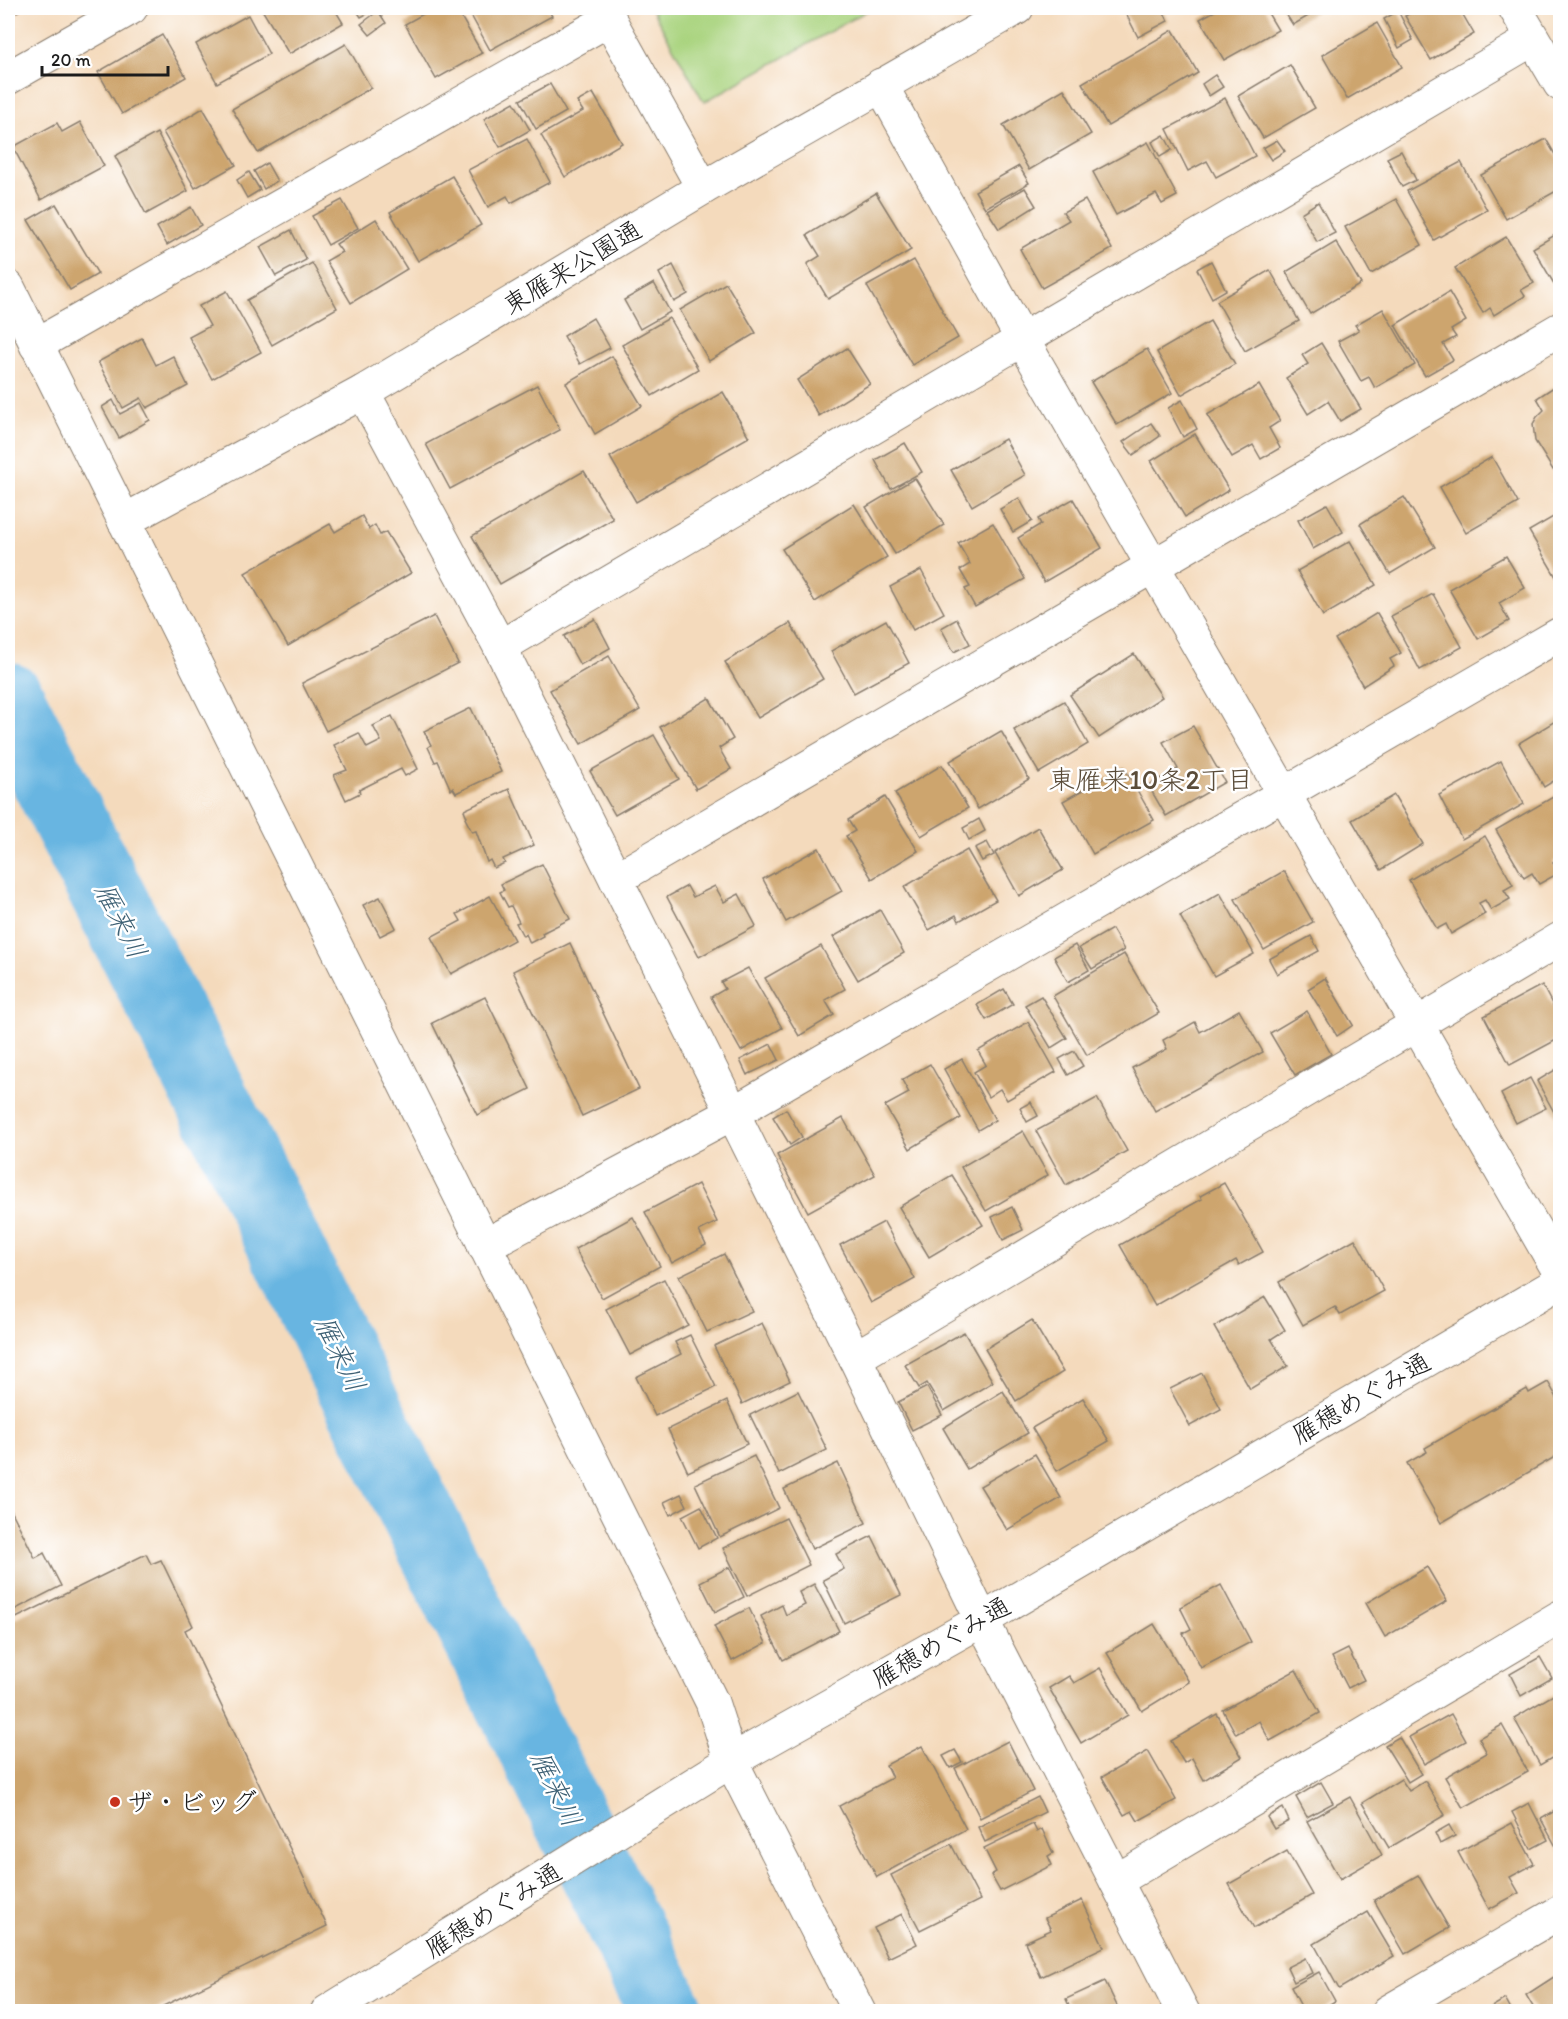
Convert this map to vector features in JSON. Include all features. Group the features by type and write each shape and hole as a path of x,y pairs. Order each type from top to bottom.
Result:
{"street":[{"path":"8,78 131,8"},
{"name":"東雁来公園通","path":"124,521 363,392 703,188 1017,8"},
{"path":"1515,8 1560,84"},
{"path":"36,345 606,13 703,188"},
{"path":"500,647 1533,39"},
{"path":"881,85 1022,339 1418,1022 1560,1273"},
{"path":"8,287 712,1702 732,1761 859,2012"},
{"path":"616,879 1560,329"},
{"path":"363,392 500,647 855,1358 982,1620 1183,2012"},
{"path":"484,1246 733,1113 1560,634"},
{"path":"855,1358 1560,939"},
{"name":"雁穂めぐみ通","path":"327,2012 732,1761 982,1620 1560,1282"},
{"path":"1116,1881 1560,1617"},
{"path":"1388,2012 1560,1911"}],"green space":[{"path":"651,8 872,8 704,102"}],"building":[{"path":"8,8 24,8 8,17"},
{"path":"261,8 334,8 343,23 289,54"},
{"path":"355,8 372,8 374,10 361,17"},
{"path":"434,8 456,8 482,53 436,79 405,24"},
{"path":"467,8 547,8 552,16 490,50"},
{"path":"1123,8 1162,8 1168,21 1138,37"},
{"path":"1220,8 1265,8 1278,30 1224,60 1200,19"},
{"path":"1282,8 1322,8 1293,25"},
{"path":"1419,8 1459,8 1474,34 1431,60 1405,16"},
{"path":"378,11 386,23 370,35 361,24"},
{"path":"1398,11 1413,40 1399,48 1384,19"},
{"path":"248,15 269,54 217,83 196,44"},
{"path":"1377,23 1402,67 1347,99 1322,55"},
{"path":"1173,30 1198,73 1108,126 1082,83"},
{"path":"162,35 186,77 122,114 98,72"},
{"path":"346,44 371,88 258,153 232,109"},
{"path":"1290,65 1315,108 1263,138 1238,96"},
{"path":"1215,75 1223,87 1209,96 1202,84"},
{"path":"550,84 566,112 536,129 520,100"},
{"path":"1064,89 1091,134 1029,170 1003,125"},
{"path":"593,93 622,143 565,177 541,135 583,111 577,102"},
{"path":"1225,98 1255,156 1216,177 1207,161 1188,171 1167,129"},
{"path":"514,102 530,130 500,147 484,119"},
{"path":"203,108 236,165 195,188 163,132"},
{"path":"80,122 104,166 41,200 13,147 57,123 62,132"},
{"path":"157,133 188,191 146,214 115,156"},
{"path":"1164,135 1172,150 1160,157 1152,142"},
{"path":"527,139 550,182 511,203 507,196 488,207 468,170"},
{"path":"1546,139 1560,163 1560,189 1506,219 1481,175"},
{"path":"1277,140 1285,151 1271,160 1263,148"},
{"path":"1148,142 1177,196 1162,204 1156,194 1116,215 1093,172"},
{"path":"1401,151 1416,180 1402,187 1387,158"},
{"path":"1461,162 1487,210 1434,240 1407,191"},
{"path":"267,163 277,181 264,189 254,171"},
{"path":"1019,166 1029,183 985,208 975,191"},
{"path":"249,172 260,190 247,198 237,180"},
{"path":"452,176 481,225 418,261 390,212"},
{"path":"1025,188 1036,206 999,229 987,210"},
{"path":"876,193 911,250 828,299 807,264 820,256 807,235"},
{"path":"1396,199 1422,245 1371,274 1345,227"},
{"path":"342,200 358,228 328,245 312,216"},
{"path":"1085,200 1112,249 1042,288 1020,249 1069,220 1063,212"},
{"path":"1318,202 1335,233 1317,242 1301,213"},
{"path":"56,204 98,274 70,290 28,220"},
{"path":"191,207 201,225 167,245 157,227"},
{"path":"376,219 407,269 351,303 326,261 342,252 336,244"},
{"path":"291,230 306,260 276,276 260,247"},
{"path":"1560,232 1560,294 1533,248"},
{"path":"1506,237 1534,283 1521,290 1525,296 1494,315 1490,308 1483,313 1455,268"},
{"path":"1336,242 1361,284 1310,314 1286,272"},
{"path":"914,260 958,338 912,365 867,286"},
{"path":"1211,261 1226,290 1212,298 1197,269"},
{"path":"312,263 337,308 272,345 247,300"},
{"path":"673,265 688,294 674,302 659,273"},
{"path":"1270,270 1299,321 1245,351 1217,301"},
{"path":"654,283 670,312 640,329 624,300"},
{"path":"726,283 756,333 709,361 680,310"},
{"path":"227,291 261,352 212,379 189,337 210,326 199,306"},
{"path":"1449,292 1466,321 1451,330 1456,337 1443,344 1453,360 1425,376 1395,325"},
{"path":"1383,309 1415,365 1375,388 1369,377 1361,381 1338,341 1359,330 1355,325"},
{"path":"593,318 610,348 580,364 564,336"},
{"path":"669,318 698,369 652,396 622,345"},
{"path":"1210,321 1235,364 1181,395 1157,352"},
{"path":"142,338 156,365 173,356 188,386 147,408 141,398 123,408 98,362"},
{"path":"1321,343 1361,409 1340,421 1328,401 1308,414 1286,378 1308,364 1302,355"},
{"path":"847,348 870,384 819,416 797,380"},
{"path":"1147,349 1172,393 1117,425 1091,382"},
{"path":"612,356 642,406 595,434 566,383"},
{"path":"1560,383 1560,465 1553,470 1535,441 1533,424 1544,410 1537,398"},
{"path":"537,385 560,430 450,489 426,444"},
{"path":"1259,385 1280,421 1269,428 1280,448 1261,459 1253,445 1232,457 1207,415"},
{"path":"723,392 749,437 636,502 610,457"},
{"path":"113,400 120,414 141,403 150,420 119,438 102,407"},
{"path":"1182,400 1197,429 1183,437 1168,408"},
{"path":"1151,423 1160,436 1133,455 1123,442"},
{"path":"1195,434 1229,490 1185,517 1151,461"},
{"path":"1005,439 1025,475 972,506 951,470"},
{"path":"905,443 922,472 891,489 875,460"},
{"path":"1492,457 1518,503 1466,533 1440,487"},
{"path":"584,471 613,519 500,584 472,536"},
{"path":"915,478 944,525 895,554 866,507"},
{"path":"1404,497 1435,547 1390,574 1360,524"},
{"path":"1019,498 1032,521 1013,532 1000,509"},
{"path":"1073,499 1102,548 1044,582 1018,538 1041,524 1038,519"},
{"path":"854,504 887,557 815,602 782,549"},
{"path":"1327,504 1343,532 1313,549 1298,520"},
{"path":"1560,513 1560,581 1559,582 1529,531"},
{"path":"362,516 369,529 375,525 380,535 386,532 411,573 288,646 245,573 330,524 335,532"},
{"path":"993,523 1025,579 975,607 965,589 970,587 960,570 970,564 958,543"},
{"path":"1350,541 1376,585 1323,616 1297,571"},
{"path":"1506,556 1525,588 1499,603 1509,621 1478,639 1449,589"},
{"path":"921,570 944,613 913,630 890,587"},
{"path":"1433,594 1462,647 1420,670 1391,616"},
{"path":"1377,613 1401,653 1390,659 1394,666 1363,686 1335,639"},
{"path":"434,616 458,663 326,731 302,683"},
{"path":"595,619 610,648 580,665 564,636"},
{"path":"957,619 970,644 954,652 941,628"},
{"path":"886,620 909,663 854,693 831,651"},
{"path":"790,623 823,679 758,718 725,662"},
{"path":"1134,654 1162,697 1099,738 1070,695"},
{"path":"609,656 640,710 581,744 550,690"},
{"path":"709,698 733,739 719,748 731,769 696,789 660,727"},
{"path":"1064,701 1088,744 1039,773 1014,730"},
{"path":"471,708 501,772 456,793 453,788 451,790 438,761 435,762 428,747 431,745 424,731"},
{"path":"392,716 418,769 405,776 401,769 359,790 360,793 346,800 334,775 347,770 334,745 359,733 367,748 381,741 373,726"},
{"path":"1560,718 1560,777 1544,787 1519,743"},
{"path":"1193,726 1225,782 1166,816 1148,785 1178,769 1163,742"},
{"path":"1001,731 1029,779 978,809 950,761"},
{"path":"654,735 679,779 615,815 590,771"},
{"path":"1501,761 1524,804 1462,839 1439,795"},
{"path":"942,765 968,808 921,836 895,793"},
{"path":"1124,767 1154,820 1093,854 1063,801"},
{"path":"509,789 534,845 503,859 505,863 494,868 490,860 487,862 476,831 472,832 464,810"},
{"path":"1560,793 1560,865 1558,860 1553,862 1559,873 1539,884 1532,873 1524,878 1496,830"},
{"path":"1394,795 1423,844 1381,870 1352,820"},
{"path":"885,797 918,851 872,879 846,836 855,831 848,820"},
{"path":"979,819 985,831 969,840 963,828"},
{"path":"1038,827 1063,870 1019,896 995,853"},
{"path":"1485,836 1513,885 1504,890 1510,899 1491,910 1485,900 1479,903 1485,914 1451,934 1446,924 1437,929 1409,880"},
{"path":"987,842 994,855 982,861 975,848"},
{"path":"819,848 842,891 786,922 763,879"},
{"path":"967,850 996,900 959,921 956,915 929,930 904,887"},
{"path":"542,864 570,919 542,933 543,936 530,943 526,934 523,936 511,906 508,907 500,892 504,890 501,884"},
{"path":"1284,871 1313,922 1264,950 1235,899"},
{"path":"687,886 693,897 715,886 724,902 739,894 756,926 699,957 667,897"},
{"path":"1220,893 1254,954 1214,976 1180,916"},
{"path":"490,896 514,940 451,974 431,937 461,921 457,914"},
{"path":"380,897 396,928 380,936 363,905"},
{"path":"880,910 904,953 858,980 833,937"},
{"path":"1112,929 1124,950 1092,969 1079,948"},
{"path":"1311,936 1319,951 1277,974 1269,959"},
{"path":"570,943 639,1089 582,1116 513,971"},
{"path":"1075,945 1089,970 1068,982 1054,957"},
{"path":"821,946 845,989 825,1000 834,1015 799,1036 765,978"},
{"path":"1124,954 1159,1013 1087,1055 1053,996"},
{"path":"748,968 782,1028 741,1051 711,997 725,989 721,982"},
{"path":"1325,978 1353,1025 1337,1036 1308,989"},
{"path":"1542,985 1560,1019 1560,1038 1510,1065 1484,1016"},
{"path":"1004,989 1013,1004 986,1020 977,1005"},
{"path":"1041,996 1067,1038 1051,1048 1025,1005"},
{"path":"485,997 530,1089 477,1115 432,1023"},
{"path":"1239,1010 1263,1052 1155,1111 1132,1068 1167,1049 1163,1040 1195,1022 1200,1032"},
{"path":"1307,1011 1331,1054 1295,1075 1270,1033"},
{"path":"1028,1022 1056,1072 1007,1100 1000,1089 988,1097 974,1072 986,1065 978,1051"},
{"path":"771,1044 779,1060 747,1075 740,1060"},
{"path":"1074,1051 1083,1066 1068,1075 1059,1059"},
{"path":"962,1059 995,1120 978,1130 944,1069"},
{"path":"930,1064 961,1118 910,1149 885,1106 909,1093 902,1080"},
{"path":"1560,1067 1560,1123 1537,1081"},
{"path":"1530,1078 1546,1108 1516,1123 1501,1094"},
{"path":"1097,1098 1127,1151 1066,1185 1036,1131"},
{"path":"1031,1102 1038,1116 1027,1122 1020,1108"},
{"path":"786,1109 802,1137 790,1145 773,1117"},
{"path":"843,1118 875,1175 808,1212 777,1155"},
{"path":"1023,1131 1048,1175 986,1211 961,1167"},
{"path":"952,1175 983,1225 929,1257 899,1207"},
{"path":"1224,1183 1263,1252 1239,1265 1236,1260 1155,1306 1120,1245 1202,1199 1200,1196"},
{"path":"698,1184 717,1222 699,1231 706,1245 672,1263 645,1212"},
{"path":"1012,1207 1023,1230 1003,1240 992,1217"},
{"path":"633,1217 660,1266 602,1298 575,1249"},
{"path":"884,1222 915,1279 871,1303 840,1245"},
{"path":"1355,1239 1384,1291 1340,1315 1335,1307 1303,1325 1279,1282"},
{"path":"724,1254 752,1311 707,1332 679,1276"},
{"path":"664,1279 688,1325 630,1355 606,1309"},
{"path":"1265,1297 1285,1330 1271,1339 1288,1366 1250,1389 1214,1327"},
{"path":"1032,1320 1063,1372 1016,1401 985,1349"},
{"path":"762,1323 790,1381 742,1404 714,1346"},
{"path":"964,1332 993,1382 944,1411 927,1383 919,1388 905,1365"},
{"path":"690,1335 716,1387 655,1416 636,1377 681,1354 675,1342"},
{"path":"1202,1373 1221,1409 1190,1426 1170,1389"},
{"path":"1548,1382 1560,1403 1560,1454 1441,1523 1407,1463 1427,1452 1425,1448 1527,1389 1529,1393"},
{"path":"927,1387 942,1415 912,1430 898,1402"},
{"path":"798,1391 827,1450 779,1474 750,1415"},
{"path":"1003,1391 1028,1433 967,1469 943,1428"},
{"path":"1083,1398 1109,1441 1057,1471 1032,1428"},
{"path":"727,1401 747,1444 688,1472 668,1429"},
{"path":"1035,1454 1061,1498 1007,1530 980,1486"},
{"path":"754,1456 779,1508 720,1537 695,1484"},
{"path":"838,1463 866,1523 812,1549 784,1489"},
{"path":"681,1494 687,1506 670,1515 664,1502"},
{"path":"8,1504 35,1558 44,1553 61,1586 8,1613"},
{"path":"701,1506 717,1538 698,1548 682,1516"},
{"path":"786,1518 809,1565 747,1596 723,1548"},
{"path":"872,1536 901,1595 844,1623 823,1580 844,1569 836,1554"},
{"path":"146,1554 151,1564 161,1560 193,1626 185,1630 327,1926 151,2012 11,2012 8,2003 8,1622"},
{"path":"729,1567 744,1597 715,1612 700,1582"},
{"path":"1427,1567 1447,1601 1385,1637 1366,1603"},
{"path":"814,1584 839,1631 783,1660 761,1616 782,1605 786,1615 805,1605 799,1592"},
{"path":"1221,1585 1251,1642 1201,1668 1183,1633 1191,1629 1180,1607"},
{"path":"749,1608 766,1643 732,1661 714,1626"},
{"path":"1154,1624 1189,1682 1142,1711 1107,1653"},
{"path":"1348,1649 1364,1680 1348,1688 1332,1657"},
{"path":"1540,1657 1552,1678 1521,1696 1510,1674"},
{"path":"1100,1668 1128,1715 1081,1743 1049,1688 1069,1676 1074,1683"},
{"path":"1296,1670 1320,1713 1270,1741 1259,1721 1236,1734 1223,1710"},
{"path":"1560,1691 1560,1753 1540,1765 1514,1718"},
{"path":"1217,1714 1242,1757 1204,1780 1192,1758 1184,1763 1171,1741"},
{"path":"1451,1714 1466,1741 1424,1764 1409,1737"},
{"path":"1502,1725 1528,1772 1463,1808 1445,1777 1487,1753 1479,1738"},
{"path":"1399,1737 1421,1774 1408,1782 1385,1745"},
{"path":"1008,1741 1033,1791 980,1818 955,1768"},
{"path":"922,1746 966,1829 877,1877 839,1806 892,1778 886,1765"},
{"path":"955,1750 962,1762 950,1768 943,1756"},
{"path":"1148,1751 1176,1800 1138,1821 1132,1811 1124,1815 1102,1777"},
{"path":"1401,1779 1409,1791 1425,1781 1445,1815 1389,1848 1362,1803"},
{"path":"1321,1782 1333,1803 1307,1817 1296,1797"},
{"path":"1038,1797 1045,1812 985,1842 978,1827"},
{"path":"1350,1797 1382,1855 1340,1879 1307,1821"},
{"path":"1529,1803 1548,1840 1531,1849 1512,1812"},
{"path":"1283,1808 1289,1821 1274,1829 1267,1817"},
{"path":"1560,1808 1560,1854 1541,1819"},
{"path":"1512,1823 1534,1864 1510,1877 1519,1893 1489,1909 1458,1852"},
{"path":"1033,1824 1037,1832 1042,1829 1053,1853 1048,1856 1052,1865 1000,1891 991,1875 996,1872 984,1848"},
{"path":"1449,1825 1455,1836 1440,1844 1435,1833"},
{"path":"951,1844 980,1900 920,1930 891,1875"},
{"path":"1287,1851 1312,1895 1254,1928 1229,1884"},
{"path":"1418,1875 1449,1928 1405,1954 1374,1900"},
{"path":"1082,1900 1104,1947 1041,1977 1025,1942 1051,1930 1045,1918"},
{"path":"1368,1912 1394,1956 1339,1989 1314,1944"},
{"path":"902,1914 917,1944 888,1958 874,1928"},
{"path":"1305,1958 1312,1973 1294,1982 1287,1967"},
{"path":"1319,1972 1335,2001 1317,2012 1304,2012 1291,1987"},
{"path":"1560,1973 1560,2012 1536,2012 1526,1995"},
{"path":"1105,1981 1120,2012 1072,2012 1066,1999"},
{"path":"1505,1999 1512,2012 1483,2012"}],"waterway":[{"name":"雁来川","path":"8,700 255,1184 349,1377 667,2012"}],"place":[{"name":"ザ・ビッグ","path":"115,1802"}],"district":[{"name":"東雁来10条2丁目","path":"1151,780"}]}
